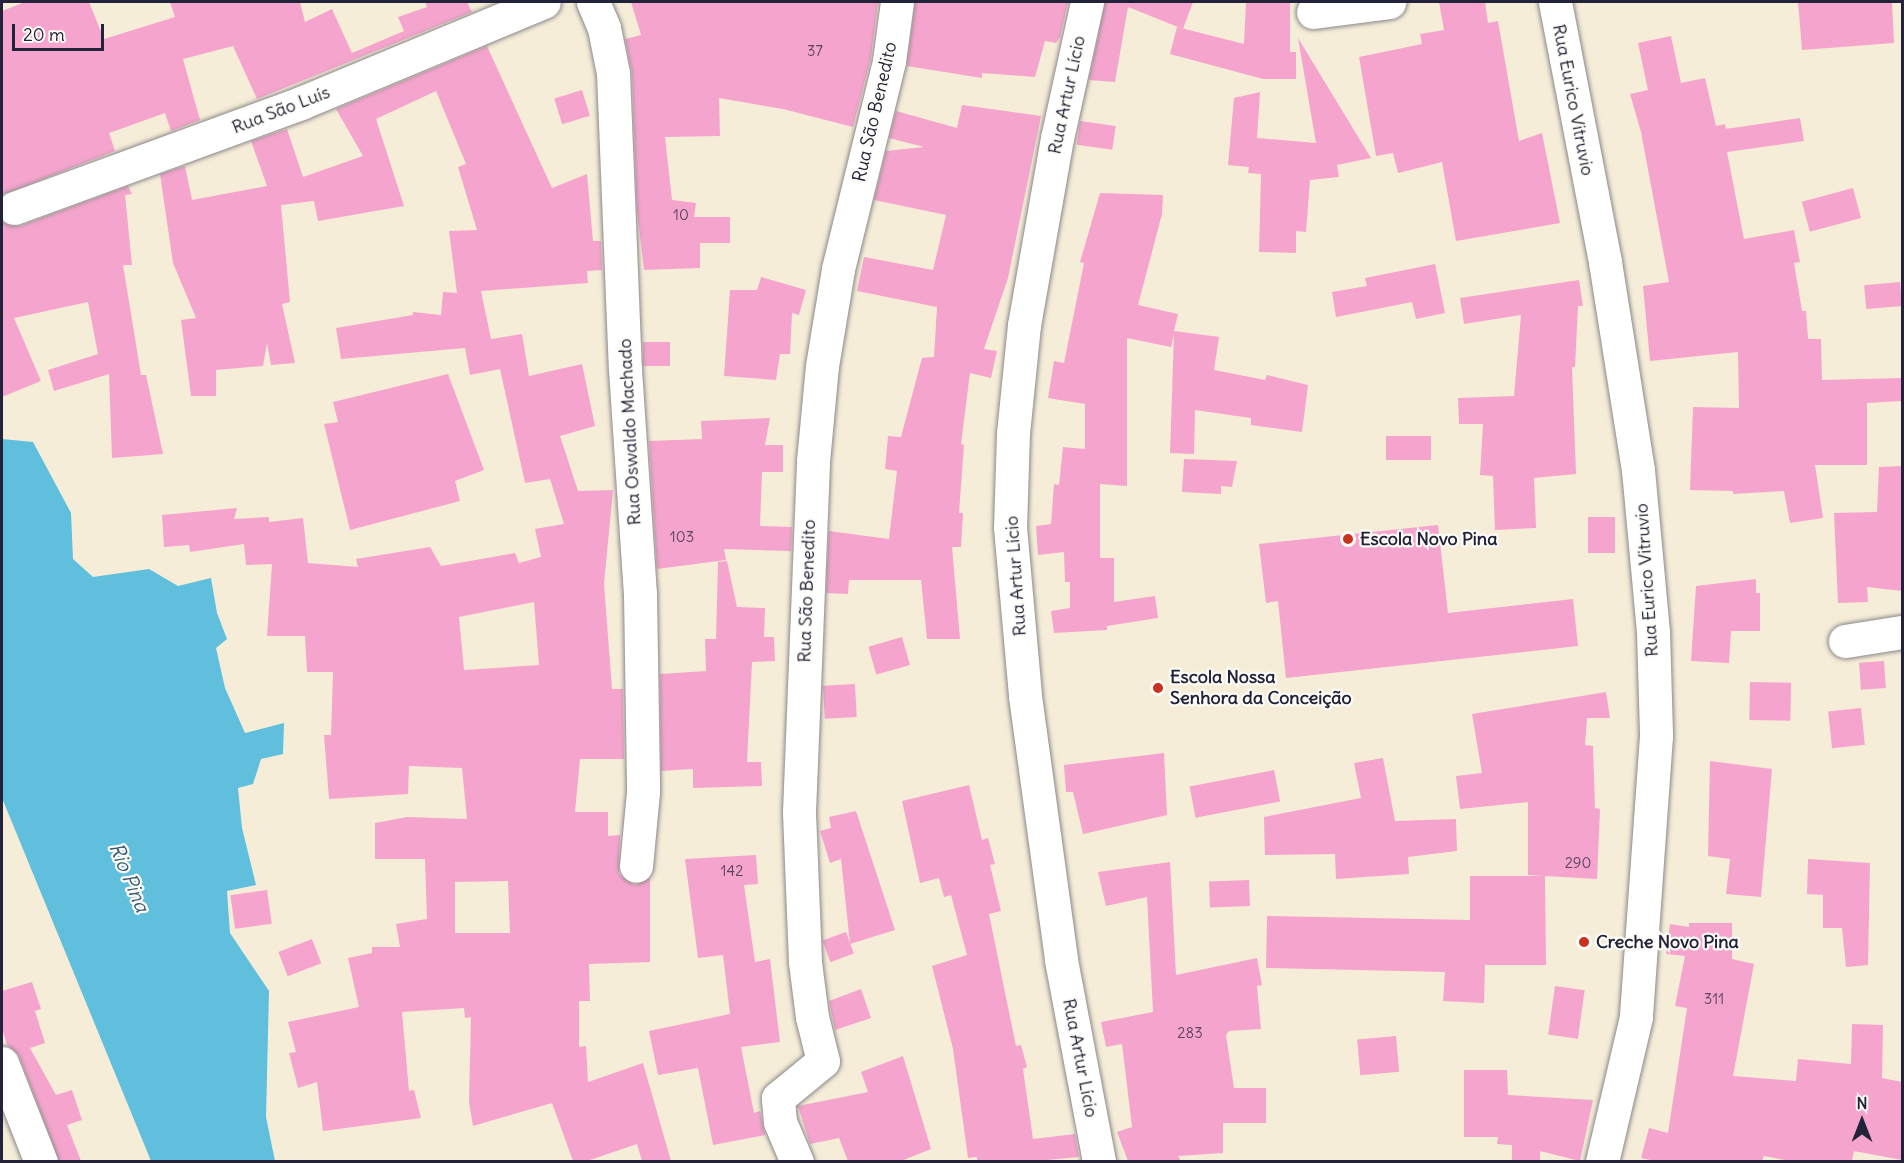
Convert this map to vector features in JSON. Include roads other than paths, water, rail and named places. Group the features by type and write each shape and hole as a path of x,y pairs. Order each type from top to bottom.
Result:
{"street":[{"name":"Rua Oswaldo Machado","path":"593,2 604,28 613,74 625,369 640,593 643,792 636,866"},
{"name":"Rua São Benedito","path":"797,1161 780,1122 778,1098 824,1061 812,1017 805,962 799,824 813,461 822,366 838,269 889,61 897,2"},
{"name":"Rua Artur Lício","path":"1087,2 1057,138 1024,325 1013,434 1010,527 1025,696 1058,937 1100,1158"},
{"path":"1313,12 1389,2"},
{"name":"Rua Eurico Vitruvio","path":"1555,2 1605,262 1638,470 1653,632 1656,736 1636,1017 1602,1161"},
{"name":"Rua São Luís","path":"14,208 301,103 532,4"},
{"path":"1845,641 1902,632"},
{"path":"2,1063 41,1161"}],"water":[{"name":"Rio Pina","path":"2,439 33,442 71,513 73,559 93,577 149,569 178,586 211,578 217,613 227,639 216,648 225,688 245,733 284,723 283,754 261,759 253,784 238,788 242,828 256,885 227,891 230,933 269,991 266,1117 275,1161 151,1161 2,798"}],"place":[{"name":"Escola Novo Pina","path":"1348,539"},
{"name":"Escola Nossa Senhora da Conceição","path":"1158,688"},
{"name":"Creche Novo Pina","path":"1584,942"}]}
